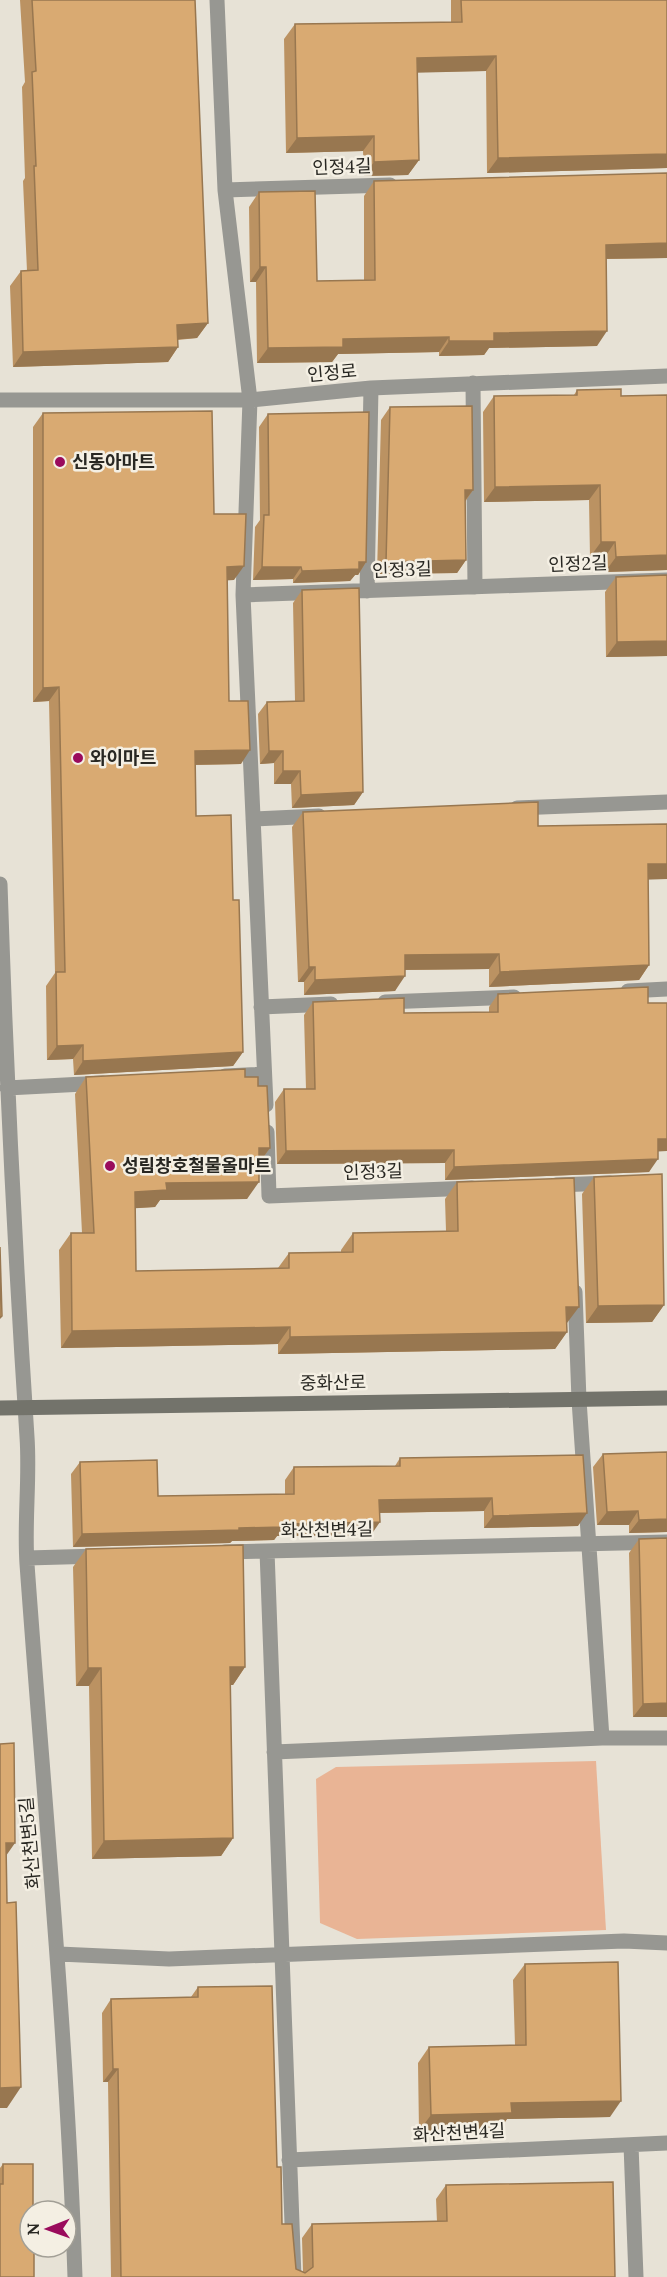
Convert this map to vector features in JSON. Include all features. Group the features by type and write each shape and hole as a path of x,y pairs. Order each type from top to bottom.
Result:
{"street":[{"path":"217,0 225,190 250,400"},
{"name":"인정4길","path":"225,190 402,185"},
{"name":"인정로","path":"0,400 250,400 371,388 667,376"},
{"path":"473,383 483,587"},
{"path":"367,591 371,388"},
{"name":"인정3길","path":"250,400 243,596 269,1196 490,1188"},
{"name":"인정2길","path":"483,587 667,580"},
{"name":"인정3길","path":"243,596 483,587"},
{"path":"504,809 667,802"},
{"path":"253,819 335,816"},
{"name":"화산천변5길","path":"0,884 7,1088 5,1159 28,1442 27,1558 59,1954 71,2137 75,2277"},
{"path":"612,992 667,989"},
{"path":"368,1003 534,996"},
{"path":"261,1007 344,1004"},
{"path":"206,1077 264,1074"},
{"path":"7,1088 124,1082"},
{"path":"537,1186 572,1191 631,1182"},
{"path":"575,1280 579,1400 591,1544 602,1738"},
{"name":"중화산로","path":"0,1408 667,1398"},
{"name":"화산천변4길","path":"294,2277 267,1551 667,1542"},
{"path":"207,1552 267,1551"},
{"path":"27,1558 111,1556"},
{"path":"274,1752 602,1738 667,1738"},
{"path":"59,1954 169,1959 624,1941 667,1943"},
{"name":"화산천변4길","path":"289,2160 667,2143"},
{"path":"631,2145 636,2277"}],"shaded area":[{"path":"596,1761 606,1930 357,1939 320,1923 316,1779 336,1767"}],"building":[{"path":"32,0 195,0 208,323 177,325 178,347 23,352 21,271 38,270 32,72 36,71"},
{"path":"461,0 667,0 667,154 498,158 496,56 417,58 419,160 374,162 374,136 297,138 295,24 462,22"},
{"path":"667,173 667,243 606,245 607,331 494,333 494,341 449,341 449,337 343,339 343,347 268,348 266,267 260,267 259,192 315,191 317,281 375,280 374,181"},
{"path":"621,389 621,396 667,395 667,555 616,557 615,542 601,542 600,485 495,487 494,396 577,395 577,390"},
{"path":"472,406 473,490 465,490 466,560 386,562 390,407"},
{"path":"212,411 214,514 246,514 244,566 227,567 229,701 248,701 250,750 195,751 196,816 231,815 233,900 239,900 243,1052 83,1061 83,1045 57,1046 56,972 65,972 59,687 43,688 43,413"},
{"path":"369,412 366,562 359,562 359,569 302,571 301,567 262,567 264,515 269,515 268,414"},
{"path":"667,575 667,641 617,642 616,577"},
{"path":"359,588 363,792 301,795 300,771 283,771 283,751 269,751 267,702 304,701 302,590"},
{"path":"538,802 538,826 667,824 667,864 648,864 649,965 500,972 499,954 405,955 405,976 315,980 315,967 309,967 303,812"},
{"path":"648,987 648,1003 667,1003 667,1139 658,1139 658,1159 454,1167 454,1150 286,1151 284,1089 315,1089 313,1002 404,998 404,1013 498,1012 498,994"},
{"path":"245,1069 245,1077 258,1077 258,1086 267,1086 270,1148 259,1148 259,1182 166,1183 167,1190 135,1192 136,1271 289,1268 289,1253 353,1252 353,1233 458,1231 457,1182 574,1178 579,1307 566,1307 567,1332 290,1337 290,1327 72,1331 71,1233 94,1233 86,1077"},
{"path":"662,1174 664,1305 598,1306 594,1177"},
{"path":"0,1247 2,1316 0,1318"},
{"path":"667,1452 667,1519 639,1520 638,1511 607,1512 603,1454"},
{"path":"583,1455 587,1513 493,1516 492,1498 379,1500 380,1522 283,1524 283,1527 239,1528 239,1530 82,1534 80,1462 157,1460 158,1496 294,1494 294,1467 400,1466 400,1458"},
{"path":"667,1538 667,1703 643,1704 639,1539"},
{"path":"243,1545 245,1667 230,1667 233,1838 104,1841 101,1668 88,1668 86,1549"},
{"path":"14,1743 15,1843 6,1843 7,1903 16,1902 21,2087 0,2088 0,1744"},
{"path":"618,1962 621,2101 511,2103 512,2113 431,2115 429,2047 526,2045 525,1964"},
{"path":"272,1986 277,2167 281,2167 282,2224 292,2224 296,2269 305,2273 313,2267 312,2224 447,2221 446,2185 613,2182 615,2277 121,2277 118,2069 113,2069 111,1999 198,1997 198,1987"},
{"path":"3,2164 33,2164 33,2199 18,2199 18,2259 34,2259 34,2277 0,2277 0,2184 3,2184"}],"place":[{"name":"신동아마트","path":"60,462"},
{"name":"와이마트","path":"78,758"},
{"name":"성림창호철물올마트","path":"110,1166"}]}
